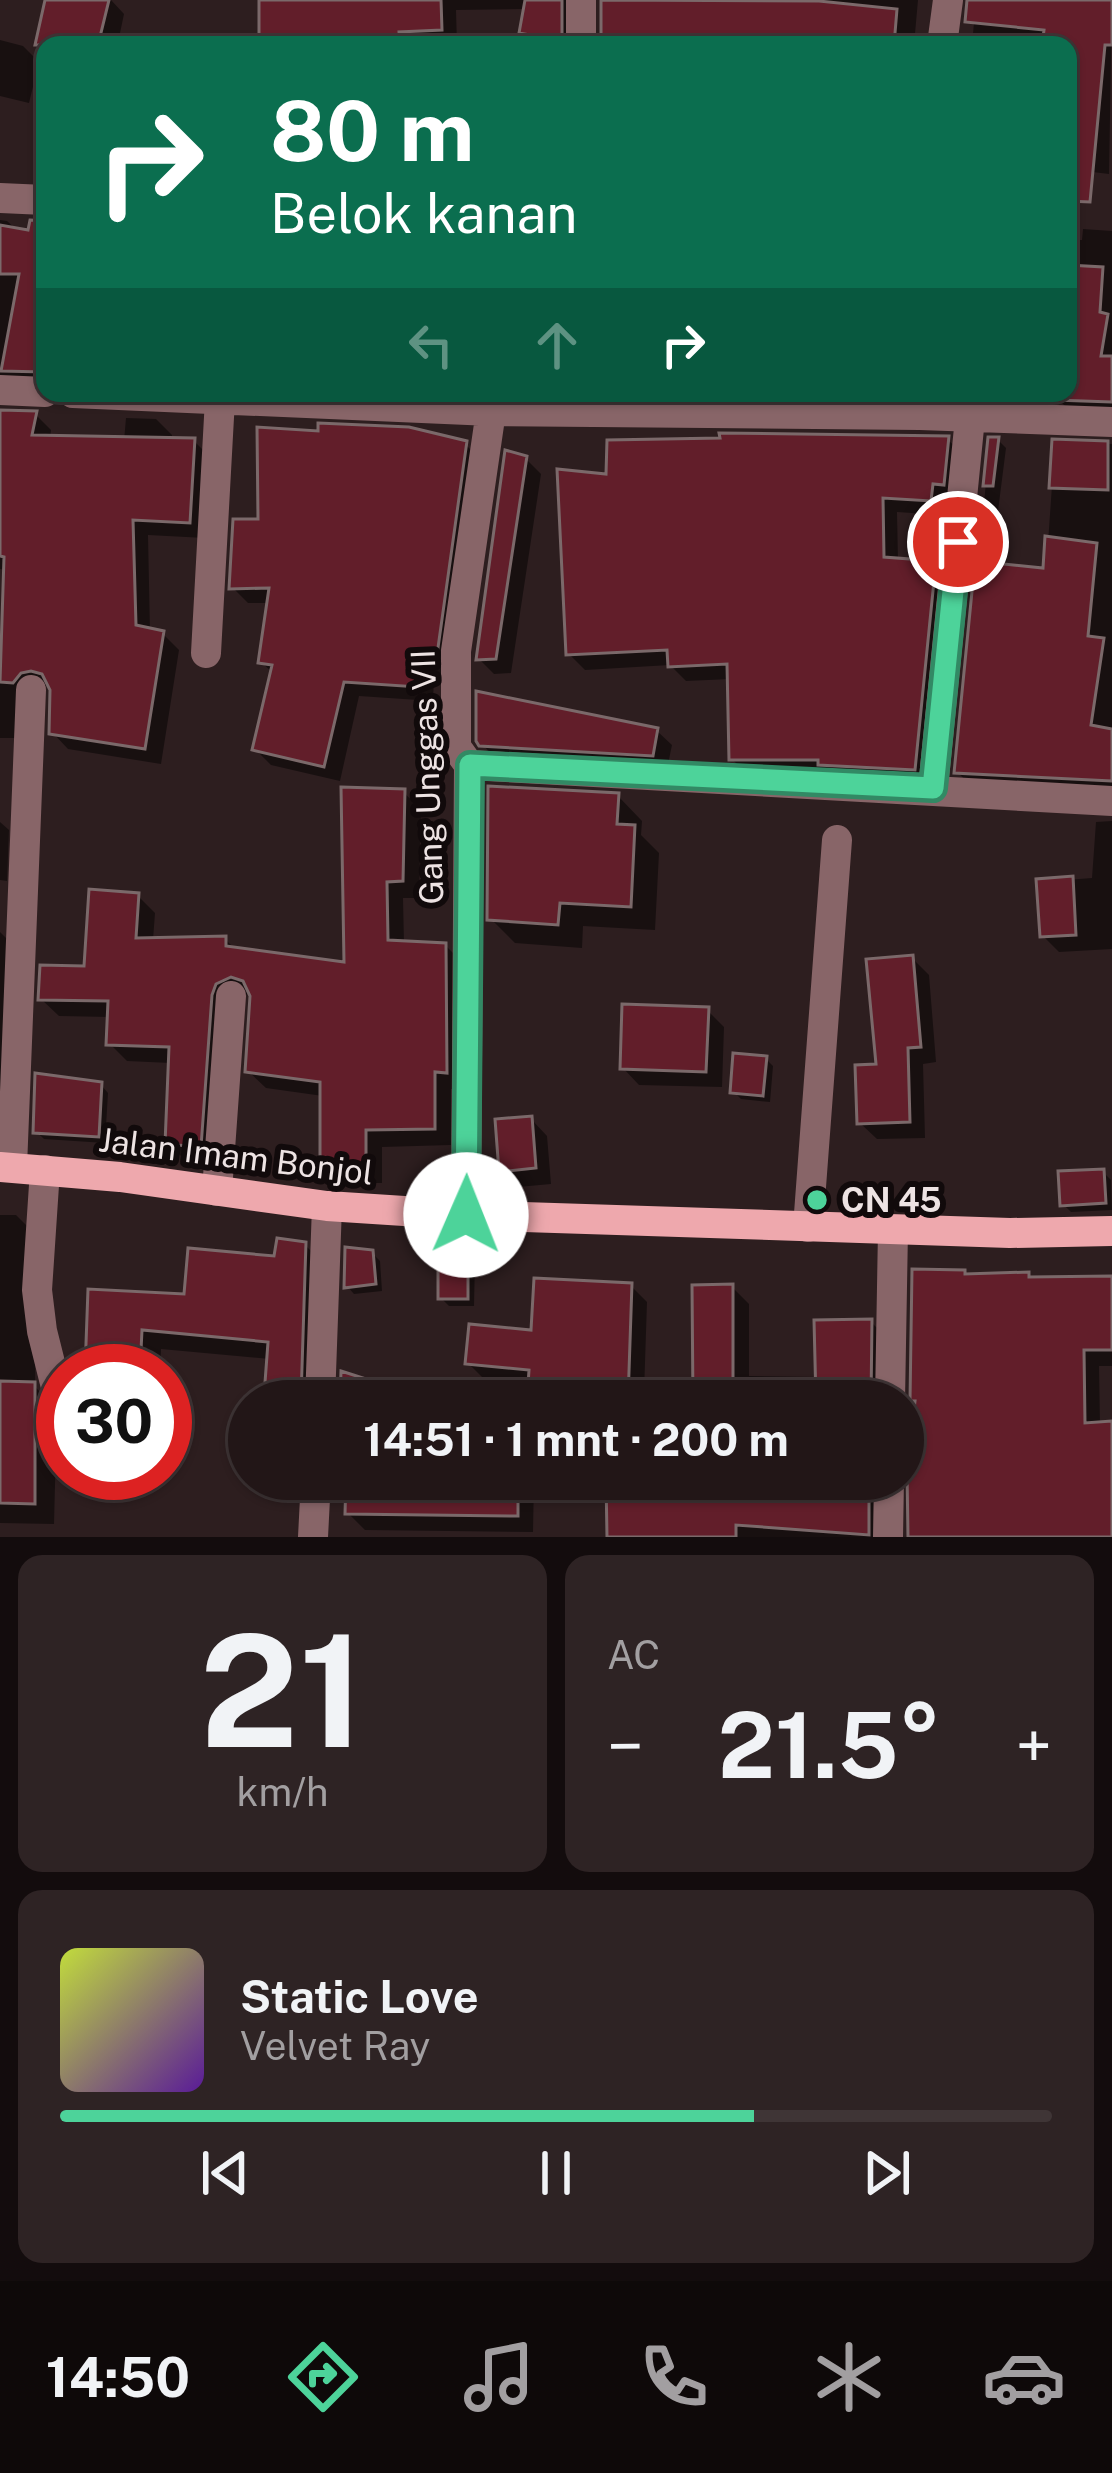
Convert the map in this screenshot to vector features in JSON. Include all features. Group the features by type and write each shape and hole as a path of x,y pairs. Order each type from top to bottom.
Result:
{"main road":[{"name":"Jalan Imam Bonjol","path":"6,1167 327,1206 466,1215 1010,1233 1112,1231"}],"street":[{"path":"580,0 581,36"},
{"path":"943,36 948,0"},
{"path":"0,198 36,200"},
{"path":"0,390 36,392"},
{"path":"206,653 220,402"},
{"path":"288,402 491,411 920,404 970,418 1112,422"},
{"name":"Gang Unggas VII","path":"466,1215 470,765 456,747 456,651 491,411"},
{"path":"933,788 970,418"},
{"path":"6,1167 31,690"},
{"path":"470,765 1112,801"},
{"path":"808,1227 837,840"},
{"path":"217,1191 231,997"},
{"path":"45,1344 37,1290 46,1170"},
{"path":"321,1380 327,1206"},
{"path":"890,1380 893,1230"},
{"path":"313,1537 315,1500"},
{"path":"888,1537 889,1500"}],"building":[{"path":"45,0 109,0 100,36 37,36"},
{"path":"259,0 441,0 442,30 399,32 399,36 259,36"},
{"path":"525,0 562,0 562,36 519,33"},
{"path":"601,0 819,1 897,9 895,36 601,36"},
{"path":"967,0 1112,0 1112,45 1105,45 1090,202 1077,201 1077,36 1043,36 1044,30 965,22"},
{"path":"30,220 36,220 36,372 1,371 19,274 0,274 0,225 28,230"},
{"path":"1077,266 1103,267 1100,312 1108,314 1101,356 1112,356 1112,402 1077,401"},
{"path":"0,410 37,411 32,435 195,438 190,523 133,520 136,625 164,631 145,749 49,734 50,690 42,674 31,671 21,673 13,683 0,682 4,557 0,556"},
{"path":"318,423 409,427 467,441 436,662 419,663 418,687 344,682 324,767 252,750 272,665 258,663 269,588 229,589 233,519 258,519 257,427 318,431"},
{"path":"719,433 949,436 944,485 933,484 931,501 883,498 884,557 936,561 915,770 818,765 818,760 729,760 727,664 668,667 667,650 566,655 557,469 606,474 607,440 720,438"},
{"path":"988,437 999,437 993,486 983,486"},
{"path":"1052,439 1108,441 1108,490 1049,488"},
{"path":"505,450 527,456 496,659 476,660"},
{"path":"1045,536 1097,543 1088,636 1104,638 1091,725 1112,729 1112,781 954,773 975,561 1043,568"},
{"path":"476,691 658,728 653,756 479,746"},
{"path":"488,786 619,793 617,824 635,825 631,907 560,903 558,925 487,920"},
{"path":"341,787 405,789 403,881 387,882 388,940 446,943 447,1073 435,1072 435,1129 366,1130 366,1167 320,1167 320,1082 245,1072 250,996 243,981 231,977 216,984 212,995 201,1147 165,1144 169,1047 106,1045 108,1001 38,1000 40,965 84,966 89,889 139,893 136,938 226,936 226,946 344,962"},
{"path":"1073,876 1076,935 1040,937 1036,879"},
{"path":"913,955 921,1047 908,1048 910,1122 857,1124 855,1065 876,1064 866,959"},
{"path":"622,1004 709,1007 706,1072 620,1069"},
{"path":"733,1053 767,1056 763,1096 730,1093"},
{"path":"35,1073 102,1082 99,1137 33,1133"},
{"path":"532,1116 536,1168 499,1172 495,1119"},
{"path":"1104,1169 1106,1203 1060,1206 1058,1171"},
{"path":"277,1238 306,1242 302,1380 265,1380 268,1342 142,1330 141,1344 86,1344 88,1289 184,1294 188,1248 274,1256"},
{"path":"345,1247 373,1250 376,1284 344,1288"},
{"path":"438,1248 468,1248 468,1299 438,1299"},
{"path":"912,1269 965,1270 965,1274 1029,1272 1029,1277 1112,1276 1112,1350 1084,1350 1085,1423 1112,1421 1112,1537 908,1537 907,1500 924,1500 924,1380 910,1380"},
{"path":"534,1278 632,1283 629,1380 528,1380 529,1370 465,1364 469,1324 531,1330"},
{"path":"733,1284 733,1380 693,1380 692,1285"},
{"path":"872,1319 871,1380 815,1380 814,1320"},
{"path":"341,1371 369,1380 341,1380"},
{"path":"0,1381 35,1382 35,1504 0,1503"},
{"path":"345,1500 518,1500 518,1516 345,1514"},
{"path":"606,1500 869,1500 869,1535 736,1525 736,1537 607,1537"}],"place":[{"name":"CN 45","path":"817,1200"}],"route":[{"path":"466,1215 470,765 933,788 958,542"}]}
